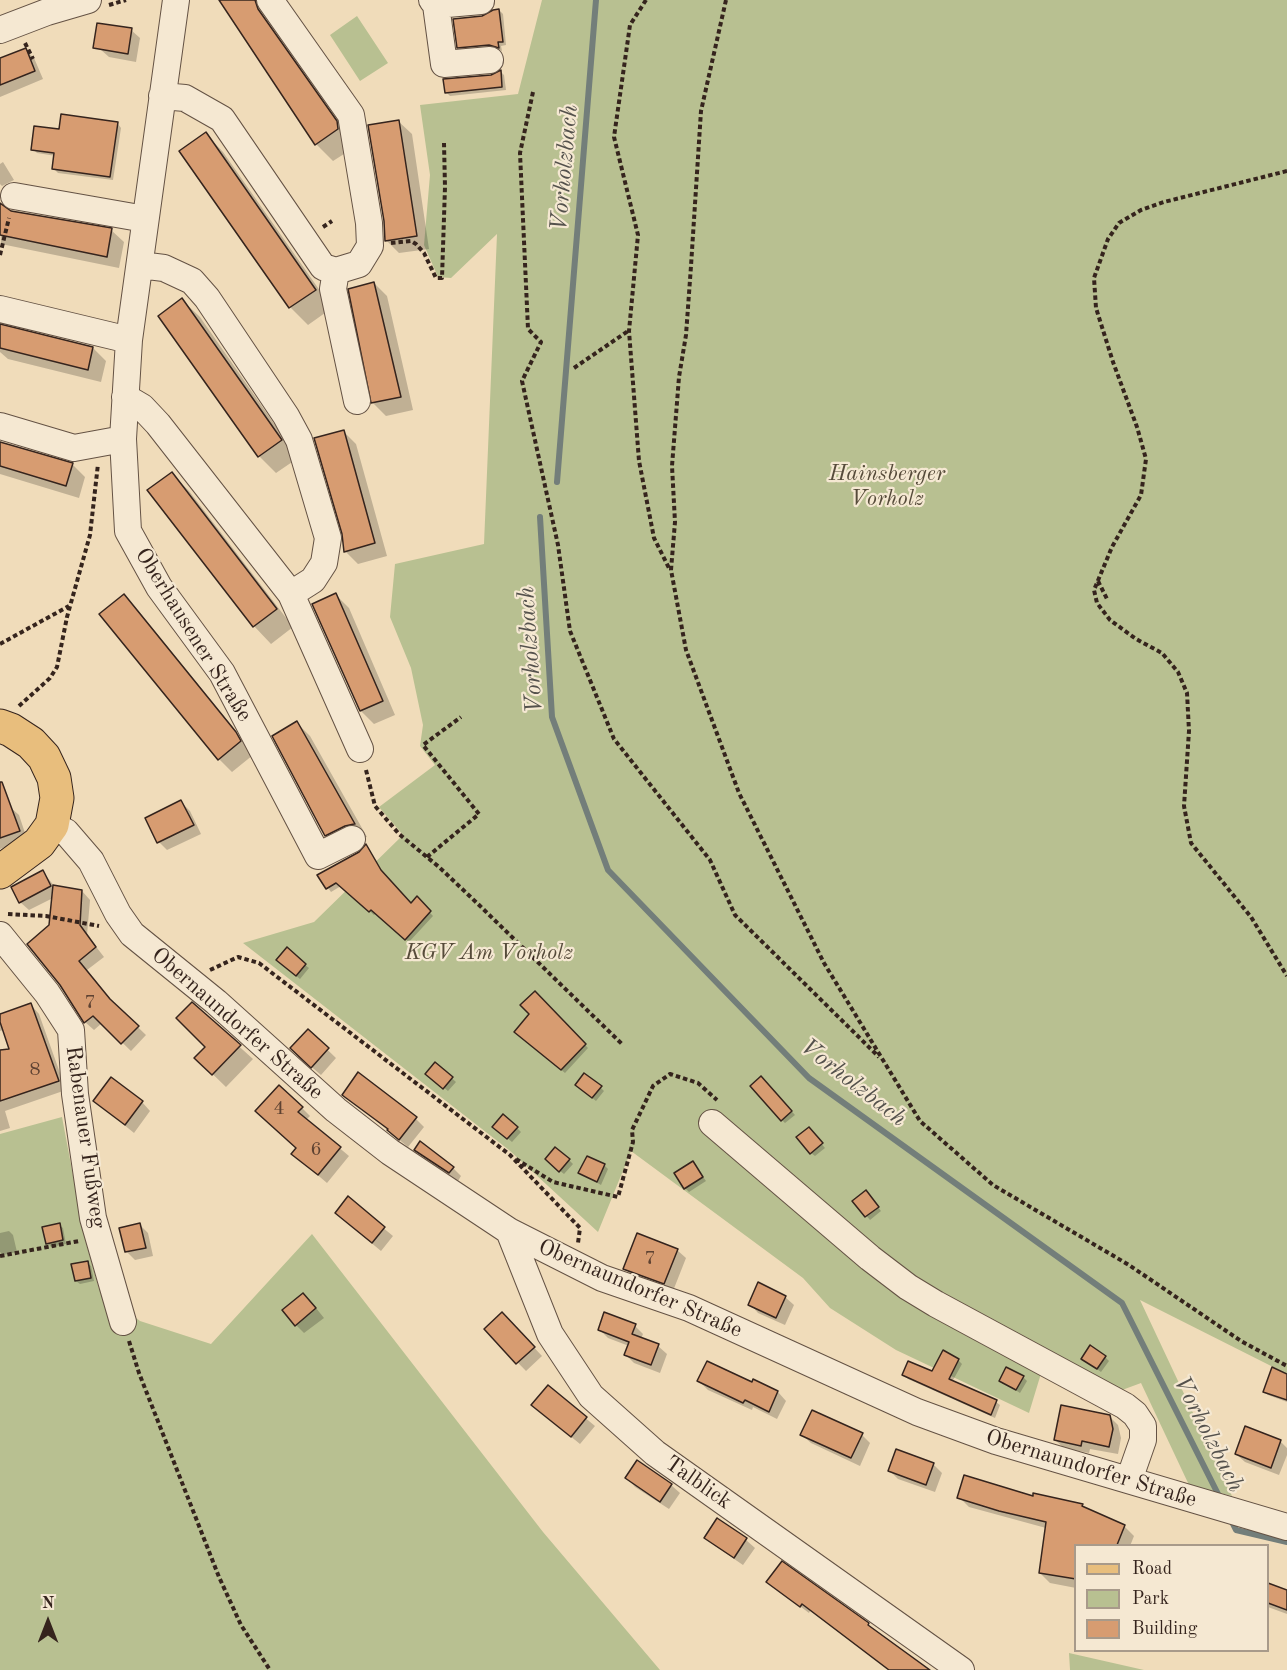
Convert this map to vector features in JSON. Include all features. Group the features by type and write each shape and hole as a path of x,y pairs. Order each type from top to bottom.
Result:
{"main road":[{"path":"0,872 39,843 52,825 57,798 54,778 44,757 31,743 4,727"}],"street":[{"path":"0,30 47,12 88,0"},
{"name":"Oberhausener Straße","path":"176,0 129,340 125,397 115,441 128,531 159,587 222,673 318,856 352,839"},
{"path":"162,96 185,98 222,119 323,267 336,272 359,264 370,246 369,223 351,115 270,0"},
{"path":"481,1 434,3 444,64 490,60"},
{"path":"14,196 145,219"},
{"path":"140,265 164,268 192,281 207,298 286,416 299,440 328,538 324,563 313,580 291,594"},
{"path":"336,272 333,289 357,401"},
{"path":"0,309 129,340"},
{"path":"125,397 142,407 158,424 291,594 360,749"},
{"path":"0,426 74,448 115,441"},
{"name":"Obernaundorfer Straße","path":"52,825 66,832 91,861 118,914 132,934 194,984 336,1110 390,1152 509,1231 568,1263 602,1278 689,1308 916,1412 996,1442 1287,1527"},
{"name":"Rabenauer Fußweg","path":"0,935 47,993 71,1030 75,1094 93,1218 123,1322"},
{"path":"720,1130 908,1287 1125,1406 1135,1414 1143,1426 1143,1440 1129,1480"},
{"name":"Talblick","path":"509,1231 550,1334 591,1396 655,1453 961,1670"}],"path":[{"path":"646,0 630,26 614,137 638,235 629,331 639,461 654,538 671,570"},
{"path":"726,0 701,111 688,312 679,377 672,466 675,522 671,570 686,650 739,793 824,963 920,1121 993,1185 1129,1265 1241,1341 1287,1366"},
{"path":"25,43 33,59"},
{"path":"533,92 520,153 528,329 541,342 522,381 558,545 570,631 615,739 710,860 735,915 884,1062"},
{"path":"416,244 424,254 436,278 442,278 444,143"},
{"path":"1287,171 1164,202 1142,210 1119,223 1108,238 1094,278 1096,308 1137,426 1146,459 1141,495 1112,547 1094,590 1097,603 1110,620 1136,639 1162,653 1178,672 1187,693 1189,731 1184,806 1191,843 1251,917 1287,976"},
{"path":"0,255 14,196"},
{"path":"322,228 332,221"},
{"path":"574,369 629,331"},
{"path":"4,727 19,705 50,678 57,667 70,606 90,535 100,454 115,441"},
{"path":"1098,580 1107,598"},
{"path":"0,644 70,606"},
{"path":"427,857 479,814 423,745 461,717"},
{"path":"360,749 378,809 399,834 478,904 622,1044"},
{"path":"0,915 55,917 132,934"},
{"path":"194,984 210,970 238,957 259,963 510,1155 553,1182 618,1197 633,1143 632,1130 653,1086 670,1074 698,1083 725,1107 720,1130"},
{"path":"510,1155 580,1228 579,1240 568,1263"},
{"path":"0,1256 98,1237"},
{"path":"123,1322 139,1372 219,1577 241,1625 270,1670"}],"green space":[{"name":"Hainsberger Vorholz","path":"542,0 1287,0 1287,1374 1140,1300 1232,1496 1189,1485 1141,1383 1114,1393 1046,1357 1029,1413 896,1350 830,1308 803,1278 631,1151 598,1232 509,1150 243,943 314,922 403,835 379,807 435,765 420,746 423,725 411,668 390,617 395,564 484,544 497,234 451,278 438,277 424,245 430,175 420,105 518,94"},
{"path":"357,16 388,63 360,81 330,35"},
{"path":"62,1117 85,1239 99,1289 140,1321 211,1344 312,1234 543,1532 660,1670 0,1670 0,1134"},
{"path":"1069,1653 1144,1670 1070,1670"}],"building":[{"path":"219,0 255,0 258,9 337,121 338,129 315,145"},
{"path":"499,9 503,42 498,42 499,48 489,45 457,48 453,19 482,16"},
{"path":"97,23 132,28 128,54 93,48"},
{"path":"26,48 35,71 0,85 0,58"},
{"path":"501,70 502,87 445,93 443,79 491,75"},
{"path":"61,114 118,122 110,177 52,169 54,153 31,150 34,126 59,129"},
{"path":"399,120 417,236 385,241 384,221 368,125"},
{"path":"206,132 316,290 289,308 179,151"},
{"path":"0,203 11,211 112,228 107,257 0,235"},
{"path":"374,282 401,397 371,403 348,289"},
{"path":"182,298 282,440 258,457 158,316"},
{"path":"0,324 93,347 88,370 0,348"},
{"path":"344,430 375,543 344,552 342,534 314,438"},
{"path":"0,442 73,463 66,486 0,466"},
{"path":"172,472 277,609 253,627 147,490"},
{"path":"336,593 383,701 360,711 312,604"},
{"path":"124,594 236,732 241,741 218,760 99,614"},
{"path":"297,721 355,824 345,826 325,836 272,736"},
{"path":"0,782 2,782 20,831 0,838"},
{"path":"181,800 194,825 157,843 145,818"},
{"path":"366,844 381,870 411,903 417,896 431,911 405,940 336,883 326,889 317,875 359,852"},
{"path":"43,870 51,886 19,903 11,887"},
{"path":"53,885 82,890 80,925 96,947 79,961 110,999 139,1026 121,1044 93,1016 84,1023 60,985 27,944 49,925"},
{"path":"287,947 306,964 296,976 276,960"},
{"path":"535,991 586,1044 561,1070 514,1032 529,1014 520,1005"},
{"path":"192,1002 241,1045 212,1075 194,1058 205,1047 176,1018"},
{"path":"31,1003 59,1081 0,1101 0,1050 9,1049 0,1022 0,1014"},
{"path":"308,1029 329,1048 311,1068 290,1048"},
{"path":"435,1062 453,1077 443,1089 425,1074"},
{"path":"358,1072 417,1117 399,1140 388,1129 342,1095"},
{"path":"584,1073 602,1086 592,1098 575,1085"},
{"path":"761,1076 792,1111 781,1121 750,1086"},
{"path":"111,1077 143,1101 125,1125 93,1101"},
{"path":"279,1085 303,1107 298,1112 341,1147 318,1175 291,1154 296,1148 255,1111"},
{"path":"503,1114 518,1127 507,1139 492,1127"},
{"path":"809,1127 823,1143 810,1154 796,1137"},
{"path":"420,1141 454,1167 449,1173 414,1150"},
{"path":"555,1147 570,1159 559,1172 545,1159"},
{"path":"587,1156 605,1164 597,1182 578,1173"},
{"path":"693,1161 703,1177 684,1189 674,1173"},
{"path":"866,1190 879,1207 865,1217 852,1201"},
{"path":"348,1196 385,1227 372,1243 335,1213"},
{"path":"60,1223 63,1240 46,1244 42,1227"},
{"path":"140,1223 146,1248 125,1252 119,1228"},
{"path":"637,1233 678,1249 664,1284 623,1269"},
{"path":"88,1261 91,1278 75,1281 71,1264"},
{"path":"758,1282 786,1296 776,1318 748,1305"},
{"path":"303,1293 316,1308 295,1326 282,1310"},
{"path":"502,1312 535,1347 516,1364 484,1329"},
{"path":"604,1312 636,1324 632,1334 659,1344 651,1365 624,1355 629,1342 598,1330"},
{"path":"1090,1345 1106,1356 1097,1369 1081,1359"},
{"path":"943,1350 959,1359 949,1379 997,1400 991,1415 902,1375 908,1361 932,1371"},
{"path":"707,1361 752,1382 753,1379 778,1391 769,1412 745,1400 743,1403 697,1381"},
{"path":"1006,1367 1024,1376 1016,1390 999,1381"},
{"path":"1272,1367 1287,1374 1287,1400 1263,1392"},
{"path":"548,1385 587,1417 571,1437 531,1405"},
{"path":"1061,1405 1110,1415 1113,1429 1109,1447 1082,1441 1081,1446 1054,1440"},
{"path":"812,1410 863,1433 851,1458 800,1435"},
{"path":"1245,1426 1281,1440 1271,1468 1235,1454"},
{"path":"896,1449 934,1463 926,1485 888,1471"},
{"path":"637,1460 672,1484 660,1502 625,1478"},
{"path":"964,1475 1033,1496 1033,1493 1083,1504 1082,1506 1125,1525 1117,1544 1074,1544 1074,1579 1039,1573 1046,1522 957,1498"},
{"path":"717,1518 747,1538 734,1558 704,1538"},
{"path":"782,1561 930,1670 889,1670 802,1604 800,1607 766,1582"},
{"path":"1269,1583 1287,1590 1287,1610 1269,1603"}],"waterway":[{"name":"Vorholzbach","path":"557,482 596,0"},
{"name":"Vorholzbach","path":"540,517 552,717 608,870 809,1078 1122,1303 1220,1498"},
{"name":"Vorholzbach","path":"1230,1518 1236,1530 1287,1542"}],"park label":[{"name":"KGV Am Vorholz","path":"489,953"}]}
